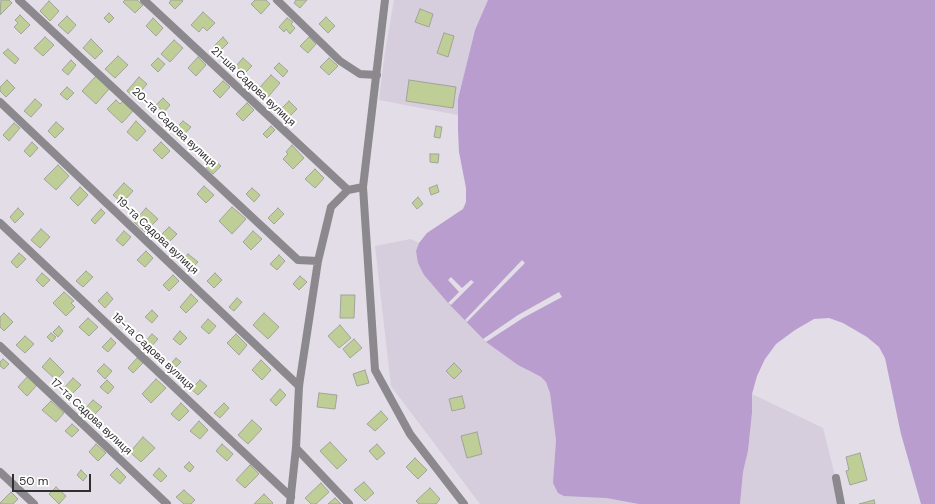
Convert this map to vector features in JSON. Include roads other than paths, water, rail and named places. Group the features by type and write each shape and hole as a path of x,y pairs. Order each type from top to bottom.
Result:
{"street":[{"name":"20-та Садова вулиця","path":"19,0 298,260 318,261"},
{"name":"21-ша Садова вулиця","path":"144,0 348,190"},
{"path":"277,0 340,61 360,74 377,75"},
{"path":"385,0 363,187 375,370 410,434 464,504"},
{"name":"19-та Садова вулиця","path":"0,102 300,386"},
{"path":"291,500 300,386 318,261 331,207 348,190 363,187"},
{"name":"18-та Садова вулиця","path":"0,223 291,500"},
{"name":"17-та Садова вулиця","path":"0,346 167,504"},
{"path":"296,448 349,504"},
{"path":"0,472 34,504"},
{"path":"836,478 841,504"}]}
